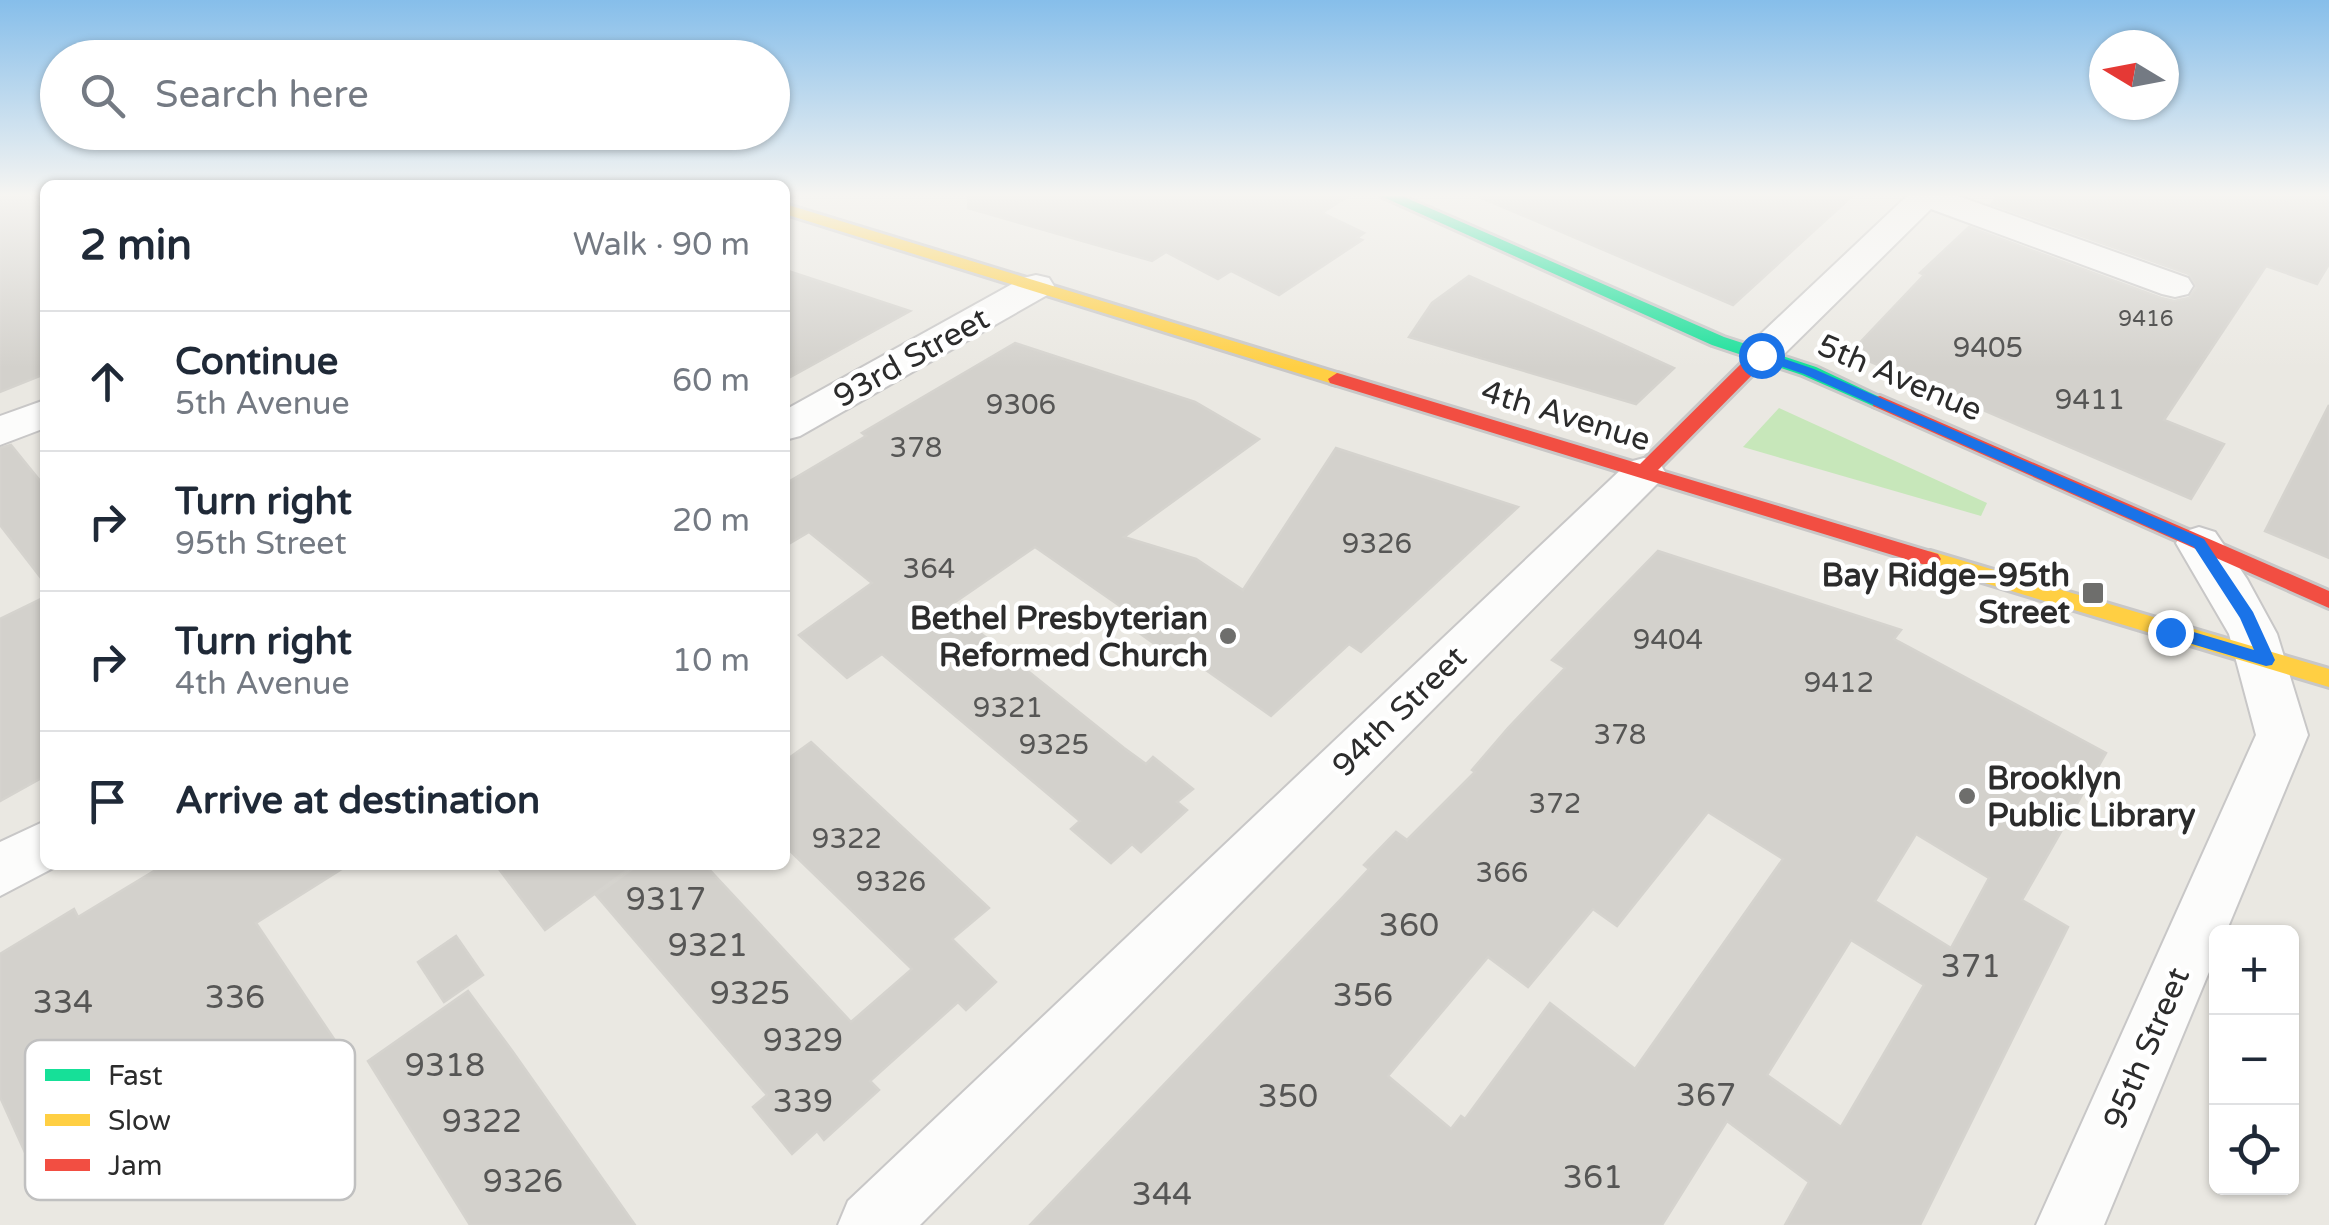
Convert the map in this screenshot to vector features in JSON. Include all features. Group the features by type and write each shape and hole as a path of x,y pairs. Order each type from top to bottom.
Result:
{"main road":[{"name":"4th Avenue","path":"929,253 2329,678"},
{"name":"5th Avenue","path":"1518,253 1718,341 1809,372 2329,600"},
{"name":"94th Street","path":"1644,472 1761,355"}],"street":[{"name":"94th Street","path":"1761,355 1867,253"},
{"path":"2084,253 2175,286"},
{"name":"93rd Street","path":"790,425 1036,286"},
{"path":"0,432 40,415"},
{"name":"94th Street","path":"872,1225 1644,472"},
{"name":"95th Street","path":"2070,1225 2282,735 2266,660 2248,616 2199,543"},
{"path":"0,870 40,848"}],"green space":[{"path":"1779,408 1987,503 1981,516 1743,447"}],"building":[{"path":"0,253 40,253 40,376 0,392"},
{"path":"1125,253 1164,253 1152,261"},
{"path":"1168,253 1342,253 1279,295 1231,271 1218,279"},
{"path":"1611,253 1790,253 1733,305"},
{"path":"1941,253 2040,253 2174,301 2189,298 2196,288 2189,274 2130,253 2329,253 2329,264 2317,284 2266,266 2164,420 2224,444 2191,499 1850,353"},
{"path":"790,272 910,311 790,377"},
{"path":"1469,276 1674,368 1636,404 1409,337 1432,303"},
{"path":"1015,343 1195,402 1259,439 1124,537 1196,559 1243,590 1336,448 1518,507 1361,652 1349,644 1271,716 1179,651 1173,657 1121,620 1130,613 1035,547 948,607 1124,748 1146,764 1153,757 1193,789 1177,802 1187,810 1141,852 1132,844 1111,863 1071,829 1080,821 882,654 847,678 799,635 872,583 809,532 790,543 790,481 866,436 862,433"},
{"path":"2329,405 2329,558 2265,531"},
{"path":"11,445 40,481 40,577 0,525 0,448"},
{"path":"1658,551 1901,630 1894,639 2106,753 2022,900 2068,927 1920,1225 1785,1225 1809,1182 1727,1121 1662,1225 1030,1225 1369,869 1364,865 1396,832 1407,840 1475,772 1472,770 1508,728 1565,668 1552,660","holes":["1708,812 1783,859 1635,1069 1550,1003 1465,1119 1461,1116 1451,1129 1388,1076 1488,957 1528,987 1593,909 1617,926","1916,834 1989,878 1951,948 1875,901","1851,940 1924,985 1841,1127 1767,1075"]},
{"path":"40,599 40,779 0,801 0,619"},
{"path":"811,742 989,908 952,939 996,982 966,1010 958,1002 870,1081 879,1090 824,1140 817,1131 792,1154 753,1107 767,1095 596,895 631,870 710,870 851,1022 912,969 790,851 790,757"},
{"path":"156,870 340,870 256,923 335,1040 25,1040 25,1152 0,1097 0,954 74,909 78,917"},
{"path":"500,870 627,870 545,930"},
{"path":"456,936 483,975 444,1002 418,962"},
{"path":"468,991 635,1225 470,1225 368,1061"}],"traffic: fast":[{"path":"1519,253 1718,341 1809,371 1880,402"}],"traffic: slow":[{"path":"928,253 1337,379"},
{"path":"1930,559 2329,678"}],"traffic: jam":[{"path":"1644,472 1761,355"},
{"path":"1337,379 1930,559"},
{"path":"1880,402 2329,600"}],"place":[{"name":"Bay Ridge–95th Street","path":"2093,593"},
{"name":"Bethel Presbyterian Reformed Church","path":"1228,636"},
{"name":"Brooklyn Public Library","path":"1967,796"}],"route":[{"path":"1761,355 1809,372 2199,543 2248,616 2266,660 2170,632"}]}
